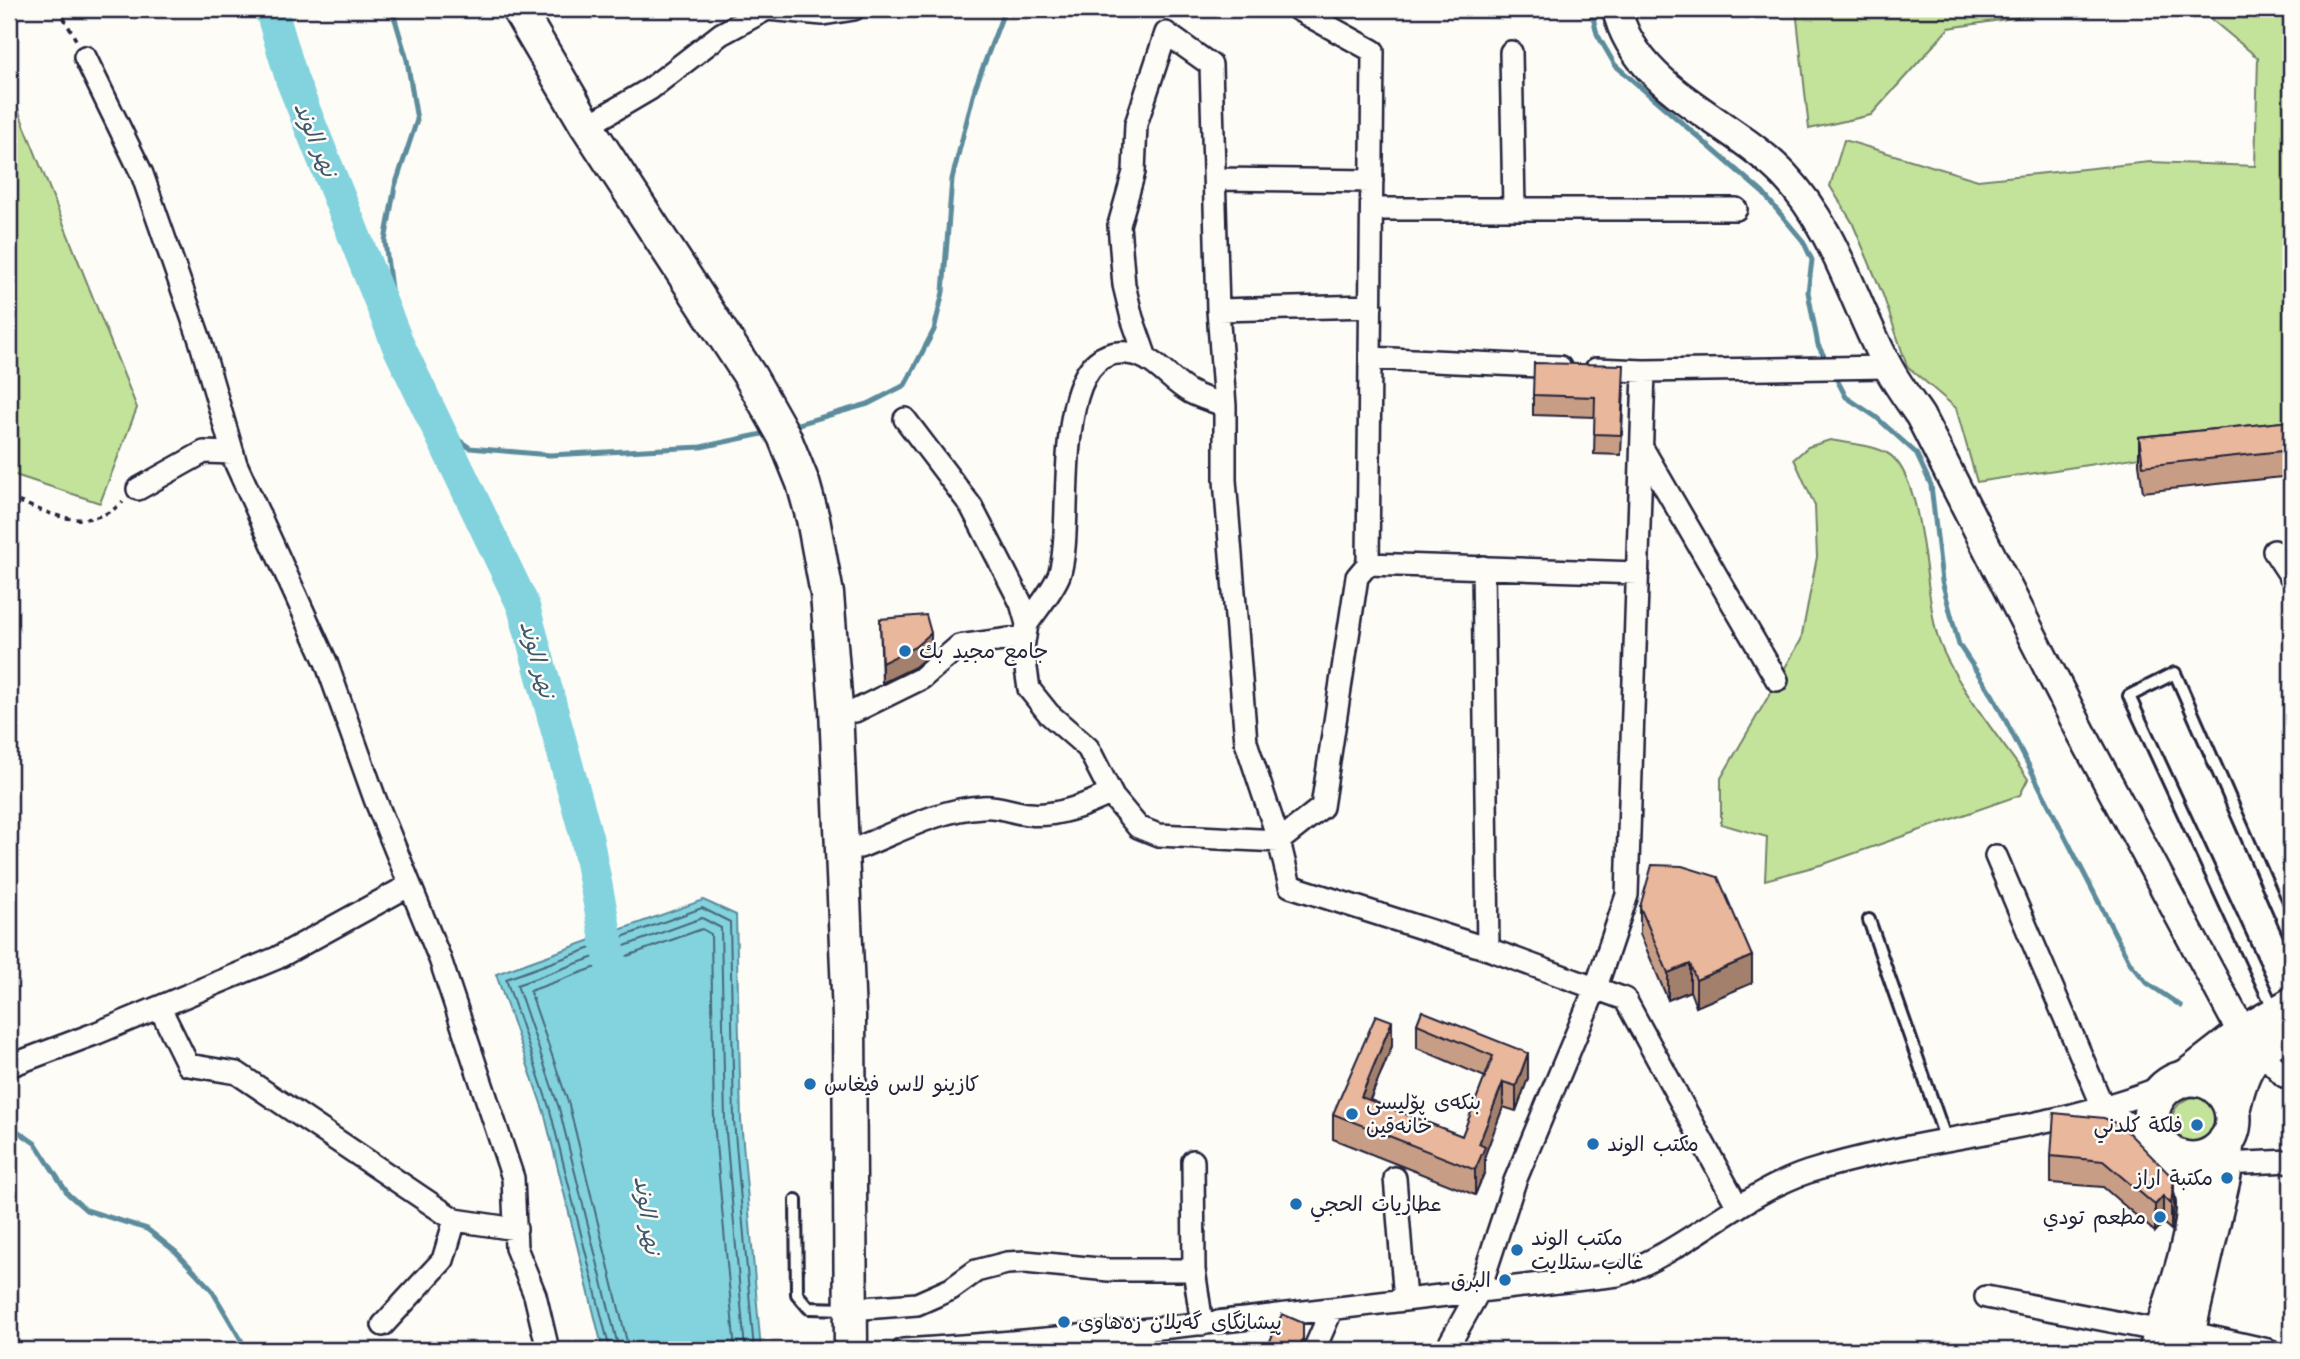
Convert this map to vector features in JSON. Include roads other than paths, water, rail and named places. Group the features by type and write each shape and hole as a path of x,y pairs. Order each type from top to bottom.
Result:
{"main road":[{"path":"518,9 587,126 750,376 777,412 802,455 820,478 838,553 849,630 860,847 866,1017 861,1309 851,1350"},
{"path":"802,455 821,556 834,670 861,1309 870,1350"},
{"path":"2201,1146 2154,1135 2152,1111 2156,1099 2180,1080 2250,1041 2286,1016"},
{"path":"2173,1341 2195,1199 2185,1170 2240,1075 2250,1041"},
{"path":"2173,1341 2201,1146 2219,1088 2209,1082 2180,1080"}],"street":[{"path":"587,126 650,89 721,34 768,9 823,14 854,9"},
{"path":"905,419 971,506 1021,603 1026,631 1024,670 1029,689 1049,714 1088,748 1111,793 1138,827 1147,833 1279,841 1322,807 1357,578 1367,564 1373,51 1297,9"},
{"path":"1617,9 1623,33 1643,61 1684,98 1783,173 1805,199 1839,256 1888,367 1920,416 2087,744 2250,1041 2284,1076 2291,1075"},
{"path":"1146,358 1124,285 1119,225 1133,172 1136,124 1166,33 1211,65 1218,310 1225,406 1225,480 1246,742 1279,841 1290,886 1488,949 1625,999 1738,1207"},
{"path":"1511,52 1514,209"},
{"path":"85,57 142,174 200,340 233,453 326,662 375,799 475,1059 513,1178 516,1248 535,1295 548,1350"},
{"path":"1216,179 1372,181"},
{"path":"1372,209 1736,209"},
{"path":"1218,310 1371,306"},
{"path":"855,711 922,678 958,646 1026,631 1059,574 1066,520 1071,415 1076,393 1090,369 1107,356 1128,353 1146,358 1190,392 1225,406"},
{"path":"1370,358 1644,372 1888,367"},
{"path":"1446,1350 1479,1291 1529,1145 1596,987 1628,895 1644,451 1644,372"},
{"path":"1644,451 1777,680"},
{"path":"138,489 204,452 233,453"},
{"path":"2274,551 2291,577"},
{"path":"1367,564 1638,573"},
{"path":"1483,566 1488,949"},
{"path":"860,847 926,821 967,809 991,807 1039,814 1084,805 1111,793"},
{"path":"1996,856 2103,1107 2201,1146 2291,1161"},
{"path":"9,1066 277,958 410,885"},
{"path":"160,1007 188,1065 237,1073 455,1220 516,1229"},
{"path":"903,1350 1020,1343 1331,1311 1618,1275 1650,1264 1738,1207 1805,1173 1872,1154 2103,1107 2180,1080"},
{"path":"1193,1161 1194,1270 1202,1324"},
{"path":"1395,1178 1405,1300"},
{"path":"383,1325 443,1260 455,1220"},
{"path":"861,1309 924,1301 951,1289 976,1271 1007,1263 1110,1270 1194,1270"},
{"path":"1986,1297 2173,1341 2268,1350"},
{"path":"1314,1350 1331,1311"}],"lane":[{"path":"2286,1016 2129,696 2175,673 2291,938"},
{"path":"1869,920 1946,1140"},
{"path":"796,1200 797,1294 809,1308 861,1309"}],"water":[{"path":"703,900 736,915 741,1120 761,1350 603,1350 544,1112 496,974"}],"waterway":[{"name":"نهر الوند","path":"271,9 292,80 398,345 523,605 587,839 614,978"},
{"path":"392,9 407,60 417,120 395,186 385,241 398,345"},
{"path":"791,426 868,404 905,385 934,330 943,292 952,179 975,88 1005,9"},
{"path":"1591,9 1597,34 1615,65 1763,193 1803,241 1812,260 1808,292 1818,345 1827,362"},
{"path":"1834,374 1846,397 1876,417 1916,453 1931,485 1942,581 1959,645 1993,696 2130,963 2147,983 2181,1006"},
{"path":"438,425 470,448 550,455 701,447 772,432"},
{"path":"9,1125 36,1144 68,1194 86,1210 147,1229 176,1252 211,1289 247,1350"}],"place":[{"name":"جامع مجيد بك","path":"905,651"},
{"name":"كازينو لاس فيغاس","path":"810,1084"},
{"name":"بنکەی پۆلیسی خانەقین","path":"1352,1114"},
{"name":"فلكة كلدني","path":"2197,1125"},
{"name":"مكتب الوند","path":"1593,1144"},
{"name":"مكتبة اراز","path":"2227,1178"},
{"name":"عطاريات الحجي","path":"1296,1204"},
{"name":"مطعم تودي","path":"2160,1217"},
{"name":"مكتب الوند غالب ستلايت","path":"1517,1250"},
{"name":"البرق","path":"1505,1280"},
{"name":"پیشانگای گەیلان زەهاوی","path":"1064,1322"}]}
